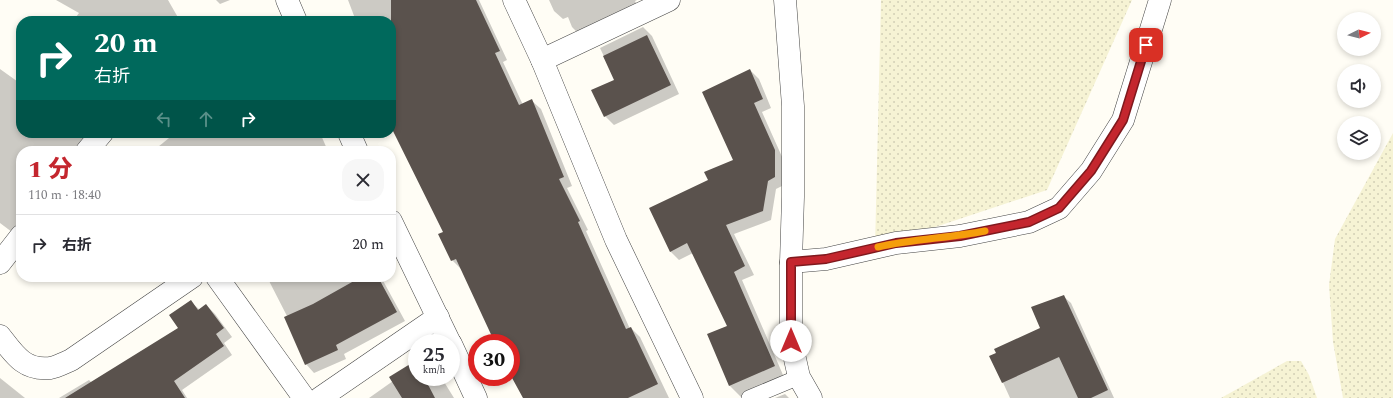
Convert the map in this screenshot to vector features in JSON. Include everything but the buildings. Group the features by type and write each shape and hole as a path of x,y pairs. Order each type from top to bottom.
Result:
{"street":[{"path":"514,0 542,60 616,240 692,398"},
{"path":"542,60 669,0"},
{"path":"785,0 793,106 791,341 799,377 811,398"},
{"path":"791,262 826,259 896,243 960,236 1029,222 1059,208 1091,171 1123,120 1160,0"},
{"path":"91,146 98,138"},
{"path":"396,231 446,334"},
{"path":"0,263 16,242"},
{"path":"0,336 18,359 33,368 51,368 71,360 185,282"},
{"path":"221,282 304,398"},
{"path":"320,398 438,317"},
{"path":"460,363 476,398"}],"lane":[{"path":"749,398 799,377"}],"shaded area":[{"path":"881,0 1132,0 1047,190 875,247"},
{"path":"1393,133 1393,398 1343,398 1333,342 1329,285 1335,239 1378,160 1381,160 1381,155"},
{"path":"1287,361 1301,361 1309,375 1317,398 1221,398"}],"slow traffic":[{"path":"878,247 896,243 960,236 985,231"}],"route":[{"path":"791,341 791,262 826,259 896,243 960,236 1029,222 1059,208 1091,171 1123,120 1146,45"}]}
